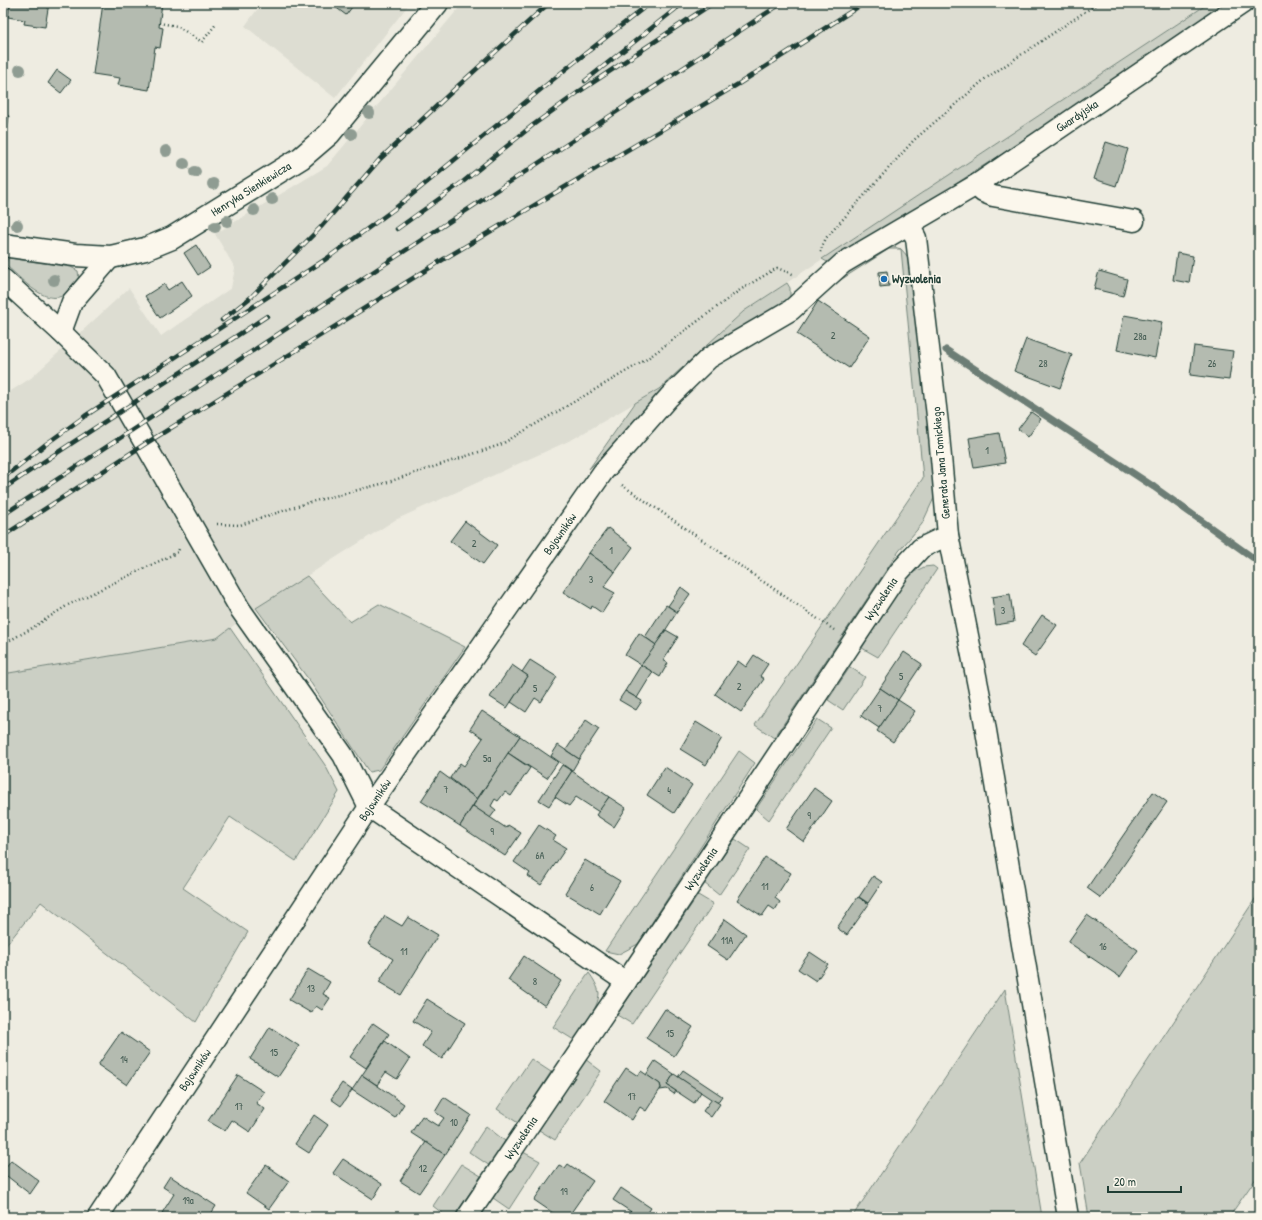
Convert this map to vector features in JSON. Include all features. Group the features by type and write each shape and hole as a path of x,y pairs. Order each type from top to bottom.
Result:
{"street":[{"name":"Henryka Sienkiewicza","path":"3,245 75,255 111,257 145,249 172,238 301,158 330,134 437,3"},
{"name":"Gwardyjska","path":"818,285 842,263 976,185 1243,3"},
{"path":"976,185 983,192 993,196 1134,221"},
{"name":"Generała Jana Tomickiego","path":"908,225 916,238 938,424 948,535 981,701 1068,1217"},
{"path":"61,332 72,302 111,257"},
{"path":"3,279 106,376 240,609 344,755 370,807 626,982"},
{"name":"Bojowników","path":"98,1217 370,807 603,472 669,397 709,358 791,310 818,285"},
{"name":"Wyzwolenia","path":"467,1217 626,982 899,572 921,548 948,535"}],"path":[{"path":"818,285 815,263 826,238 914,140 985,79 1098,3"},
{"path":"159,23 177,26 202,42 216,24"},
{"path":"3,644 29,630 68,604 178,552 184,539 218,524 240,525 307,503 385,483 500,445 644,361 740,290 777,268 818,285"},
{"path":"603,472 852,642"}],"shaded area":[{"path":"262,3 410,3 335,98 245,26"},
{"path":"463,3 1209,3 744,311 659,389 573,439 395,520 261,605 217,638 3,674 3,396 31,378 129,288 161,336 231,288 235,268 215,234 327,166"},
{"path":"1209,3 1226,3 1063,116 975,171 917,211 878,231 827,262 822,259"},
{"path":"887,245 901,249 889,249 831,286 834,277"},
{"path":"901,249 909,258 935,474 934,498 922,524 899,551 774,738 755,725 923,478"},
{"path":"9,258 71,267 78,271 78,279 76,284 62,296 54,298 46,296 29,286 8,267 6,264"},
{"path":"787,283 790,288 790,296 780,309 706,352 589,469 635,403 659,389 744,311"},
{"path":"933,566 937,569 878,657 862,648 895,594 912,573 924,567"},
{"path":"307,576 350,622 379,604 465,647 379,770 369,772 309,680 256,608"},
{"path":"230,628 325,765 339,792 296,861 230,817 183,888 248,932 196,1022 41,902 3,949 3,674 217,638"},
{"path":"850,667 865,677 843,710 828,700"},
{"path":"817,719 831,728 769,820 756,809"},
{"path":"739,751 755,763 638,944 619,954 605,951"},
{"path":"735,839 750,849 719,895 704,883"},
{"path":"1259,893 1259,1174 1229,1217 1089,1217 1080,1163"},
{"path":"698,895 713,904 632,1024 617,1015"},
{"path":"589,973 598,988 598,999 590,1018 574,1040 553,1027"},
{"path":"1005,989 1042,1217 852,1217"},
{"path":"531,1059 551,1072 518,1123 497,1109"},
{"path":"585,1059 601,1071 555,1140 539,1130"},
{"path":"486,1126 505,1141 490,1166 469,1152"},
{"path":"523,1152 540,1161 509,1209 493,1198"},
{"path":"461,1164 481,1176 454,1217 447,1217 433,1206"}],"building":[{"path":"10,3 49,3 45,27 24,24 25,20 8,17"},
{"path":"103,3 162,3 159,27 163,28 160,48 155,47 149,90 118,85 120,78 93,74"},
{"path":"330,3 355,3 346,15"},
{"path":"57,70 71,80 61,93 48,83"},
{"path":"3,115 9,116 3,158"},
{"path":"1106,142 1128,149 1116,186 1094,179"},
{"path":"196,245 210,267 198,275 184,253"},
{"path":"1177,253 1193,256 1189,283 1173,280"},
{"name":"Wyzwolenia","path":"887,271 889,286 880,287 879,272"},
{"path":"1099,271 1127,279 1123,296 1094,289"},
{"path":"182,281 192,296 160,318 145,296 164,284 168,290"},
{"path":"818,301 870,336 849,368 797,334"},
{"path":"1124,315 1162,322 1155,358 1117,350"},
{"path":"1026,339 1072,355 1060,388 1014,371"},
{"path":"1194,346 1233,351 1229,380 1190,375"},
{"path":"1031,412 1041,419 1028,437 1018,429"},
{"path":"999,433 1005,463 974,468 969,438"},
{"path":"465,521 497,545 483,564 450,541"},
{"path":"608,528 633,547 615,572 589,553"},
{"path":"589,553 615,572 604,587 615,593 602,613 592,606 591,609 563,592"},
{"path":"681,587 690,594 677,612 668,606"},
{"path":"1010,594 1014,622 996,625 992,597"},
{"path":"666,605 677,612 656,645 645,637"},
{"path":"1042,615 1057,625 1035,656 1021,646"},
{"path":"666,630 678,637 663,660 668,663 660,677 641,665"},
{"path":"639,633 656,645 641,665 625,655"},
{"path":"904,652 922,664 898,700 880,688"},
{"path":"754,655 768,664 760,676 764,679 741,712 715,694 738,661 746,667"},
{"path":"530,660 557,677 541,702 535,698 526,712 511,702 528,676 522,672"},
{"path":"512,665 528,676 507,708 490,697"},
{"path":"641,665 653,672 637,698 625,691"},
{"path":"880,688 898,700 879,728 861,716"},
{"path":"625,691 642,701 636,710 619,700"},
{"path":"898,700 915,711 893,742 877,731"},
{"path":"482,711 520,736 477,799 450,778 460,763 464,766 483,738 470,729"},
{"path":"586,720 599,729 579,759 566,750"},
{"path":"696,722 722,738 706,765 680,749"},
{"path":"520,736 558,762 547,778 508,753"},
{"path":"558,745 579,759 572,771 551,756"},
{"path":"508,753 530,768 511,796 505,792 498,801 495,799 491,806 496,810 490,818 473,806"},
{"path":"562,765 572,771 549,806 539,800"},
{"path":"665,767 692,785 674,813 647,795"},
{"path":"572,771 609,797 599,812 576,797 569,806 555,797"},
{"path":"440,772 477,799 460,826 421,801"},
{"path":"814,788 832,801 804,842 786,829"},
{"path":"1153,792 1167,802 1101,898 1087,888"},
{"path":"609,797 626,808 614,827 596,815"},
{"path":"473,806 506,828 508,825 521,833 505,856 460,826"},
{"path":"539,825 556,836 553,840 566,848 541,885 528,876 530,873 514,862"},
{"path":"765,857 791,873 775,898 780,902 775,910 769,906 762,916 737,900"},
{"path":"585,860 620,881 600,914 565,893"},
{"path":"873,876 882,882 868,903 859,897"},
{"path":"858,897 869,904 847,935 837,928"},
{"path":"1087,915 1138,950 1120,977 1068,942"},
{"path":"385,916 402,926 408,917 438,935 401,995 379,982 393,959 368,944"},
{"path":"725,919 746,934 728,960 707,946"},
{"path":"810,952 828,964 816,981 798,969"},
{"path":"524,956 561,981 545,1006 508,980"},
{"path":"308,969 330,982 323,994 330,998 322,1010 316,1006 311,1013 289,1000"},
{"path":"427,999 465,1023 442,1059 422,1046 431,1032 413,1021"},
{"path":"665,1009 693,1027 674,1056 646,1038"},
{"path":"373,1023 389,1034 366,1068 350,1057"},
{"path":"270,1027 299,1046 278,1077 250,1059"},
{"path":"121,1032 150,1052 127,1085 98,1065"},
{"path":"385,1041 410,1059 397,1079 386,1072 377,1085 362,1075"},
{"path":"655,1061 674,1074 667,1085 676,1091 674,1094 667,1089 660,1090 660,1084 646,1075"},
{"path":"626,1068 638,1076 641,1071 660,1084 661,1088 646,1111 640,1107 632,1120 604,1101"},
{"path":"683,1070 722,1096 717,1103 678,1077"},
{"path":"674,1074 701,1092 694,1103 667,1085"},
{"path":"238,1075 264,1092 256,1103 265,1109 250,1132 232,1120 225,1131 208,1121"},
{"path":"362,1075 404,1104 395,1118 352,1090"},
{"path":"342,1083 352,1090 341,1106 331,1099"},
{"path":"444,1097 471,1115 445,1155 411,1133 422,1116 438,1126 444,1118 435,1112"},
{"path":"712,1099 720,1104 711,1117 703,1111"},
{"path":"314,1115 328,1125 309,1153 295,1144"},
{"path":"426,1142 445,1155 419,1193 400,1181"},
{"path":"343,1159 382,1184 373,1199 333,1173"},
{"path":"11,1160 39,1181 30,1194 3,1173"},
{"path":"568,1164 593,1181 568,1217 559,1217 534,1200 559,1165 565,1168"},
{"path":"266,1165 289,1181 269,1209 246,1193"},
{"path":"170,1176 216,1206 209,1217 168,1217 162,1213 174,1194 163,1187"},
{"path":"621,1188 651,1208 645,1217 639,1217 613,1200"}],"waterway":[{"path":"946,350 1154,487 1259,562"}],"railway":[{"path":"222,320 250,298 321,227 380,159 549,3"},
{"path":"3,478 85,416 326,259 393,210 572,64 650,3"},
{"path":"585,81 683,3"},
{"path":"397,229 464,181 533,125 580,91 713,3"},
{"path":"3,515 782,3"},
{"path":"3,536 145,444 444,259 740,83 864,3"},
{"path":"3,489 267,316"}],"place":[{"name":"Wyzwolenia","path":"884,279"}]}
